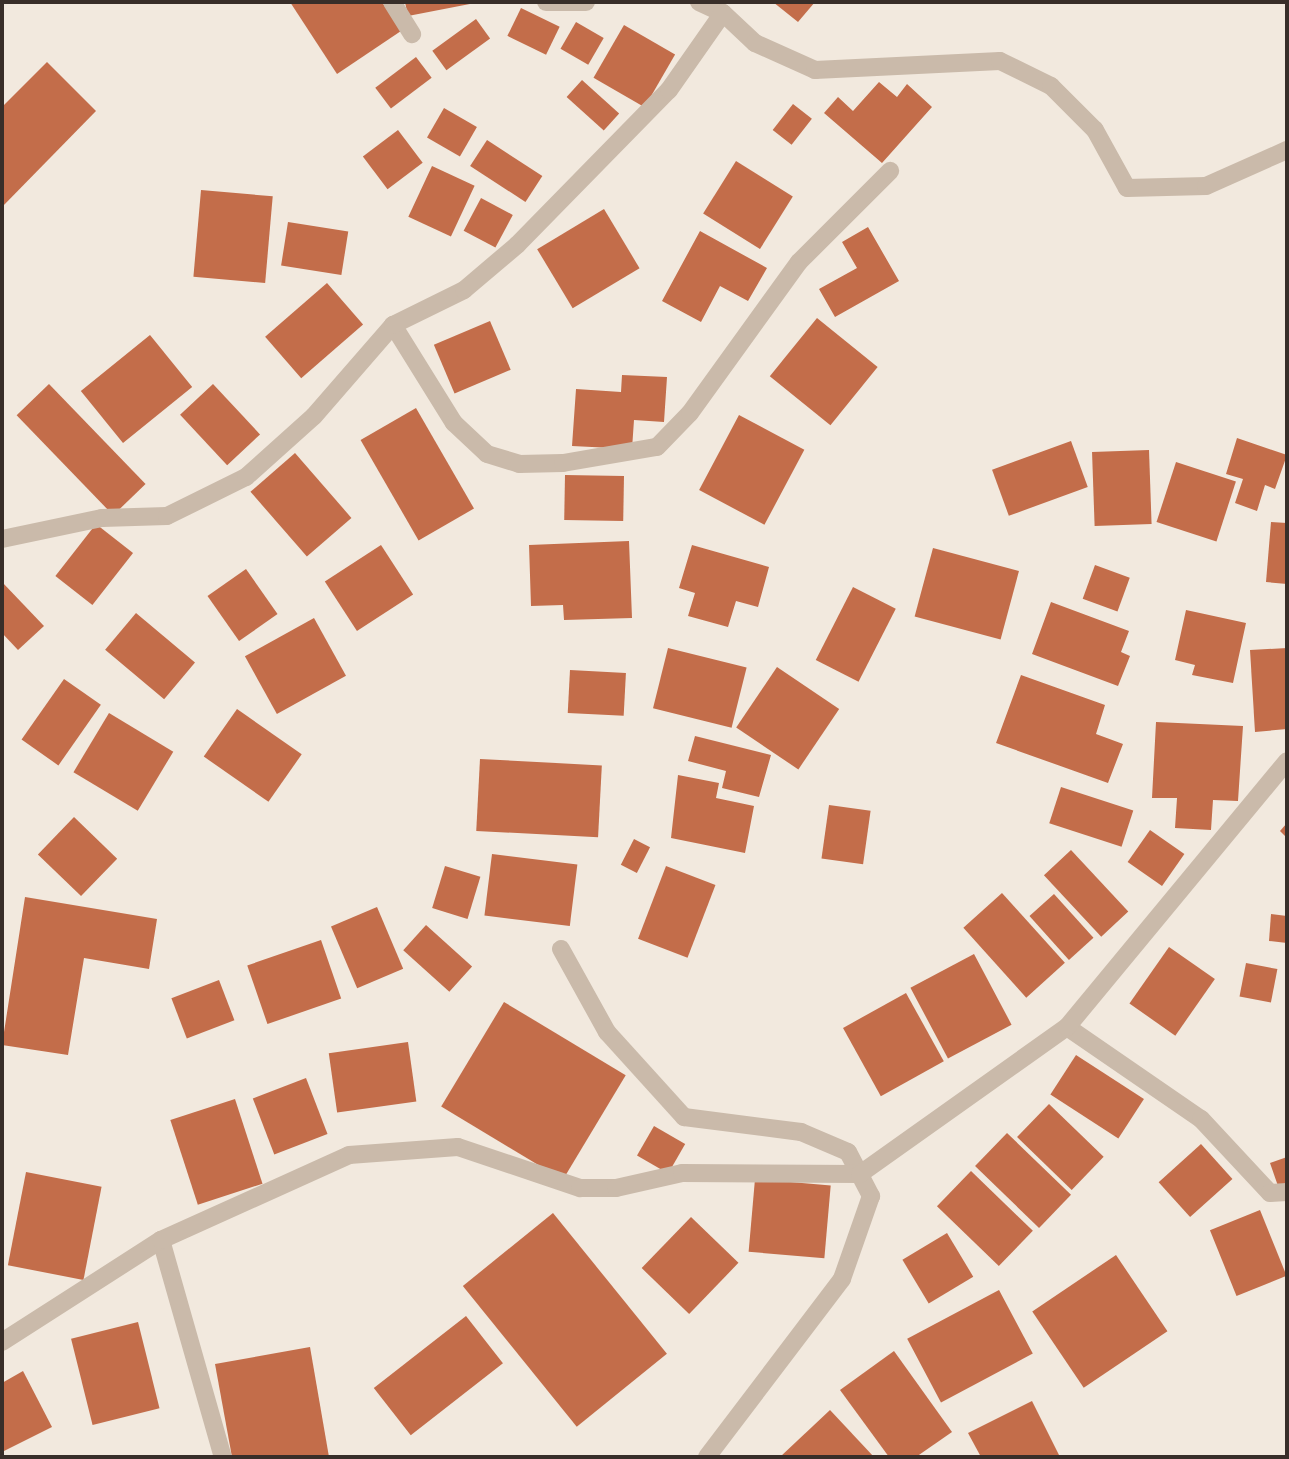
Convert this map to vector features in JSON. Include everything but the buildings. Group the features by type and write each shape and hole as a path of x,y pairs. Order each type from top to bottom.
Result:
{"street":[{"path":"392,2 412,34"},
{"path":"546,2 586,2"},
{"path":"699,2 723,13 755,43 815,70 1000,61 1051,86 1095,130 1127,188 1206,186 1287,150"},
{"path":"2,539 102,519 167,516 246,477 314,416 393,325 464,290 517,245 669,90 723,13"},
{"path":"393,325 454,423 487,454 519,464 562,463 657,447 690,413 799,262 890,171"},
{"path":"2,1342 161,1240 349,1155 458,1147 580,1188 616,1188 682,1173 860,1174 1067,1027 1287,761"},
{"path":"561,949 607,1032 684,1117 801,1132 848,1152 871,1196 842,1279 707,1457"},
{"path":"1067,1027 1201,1119 1270,1194 1287,1192"},
{"path":"161,1240 223,1457"}]}
